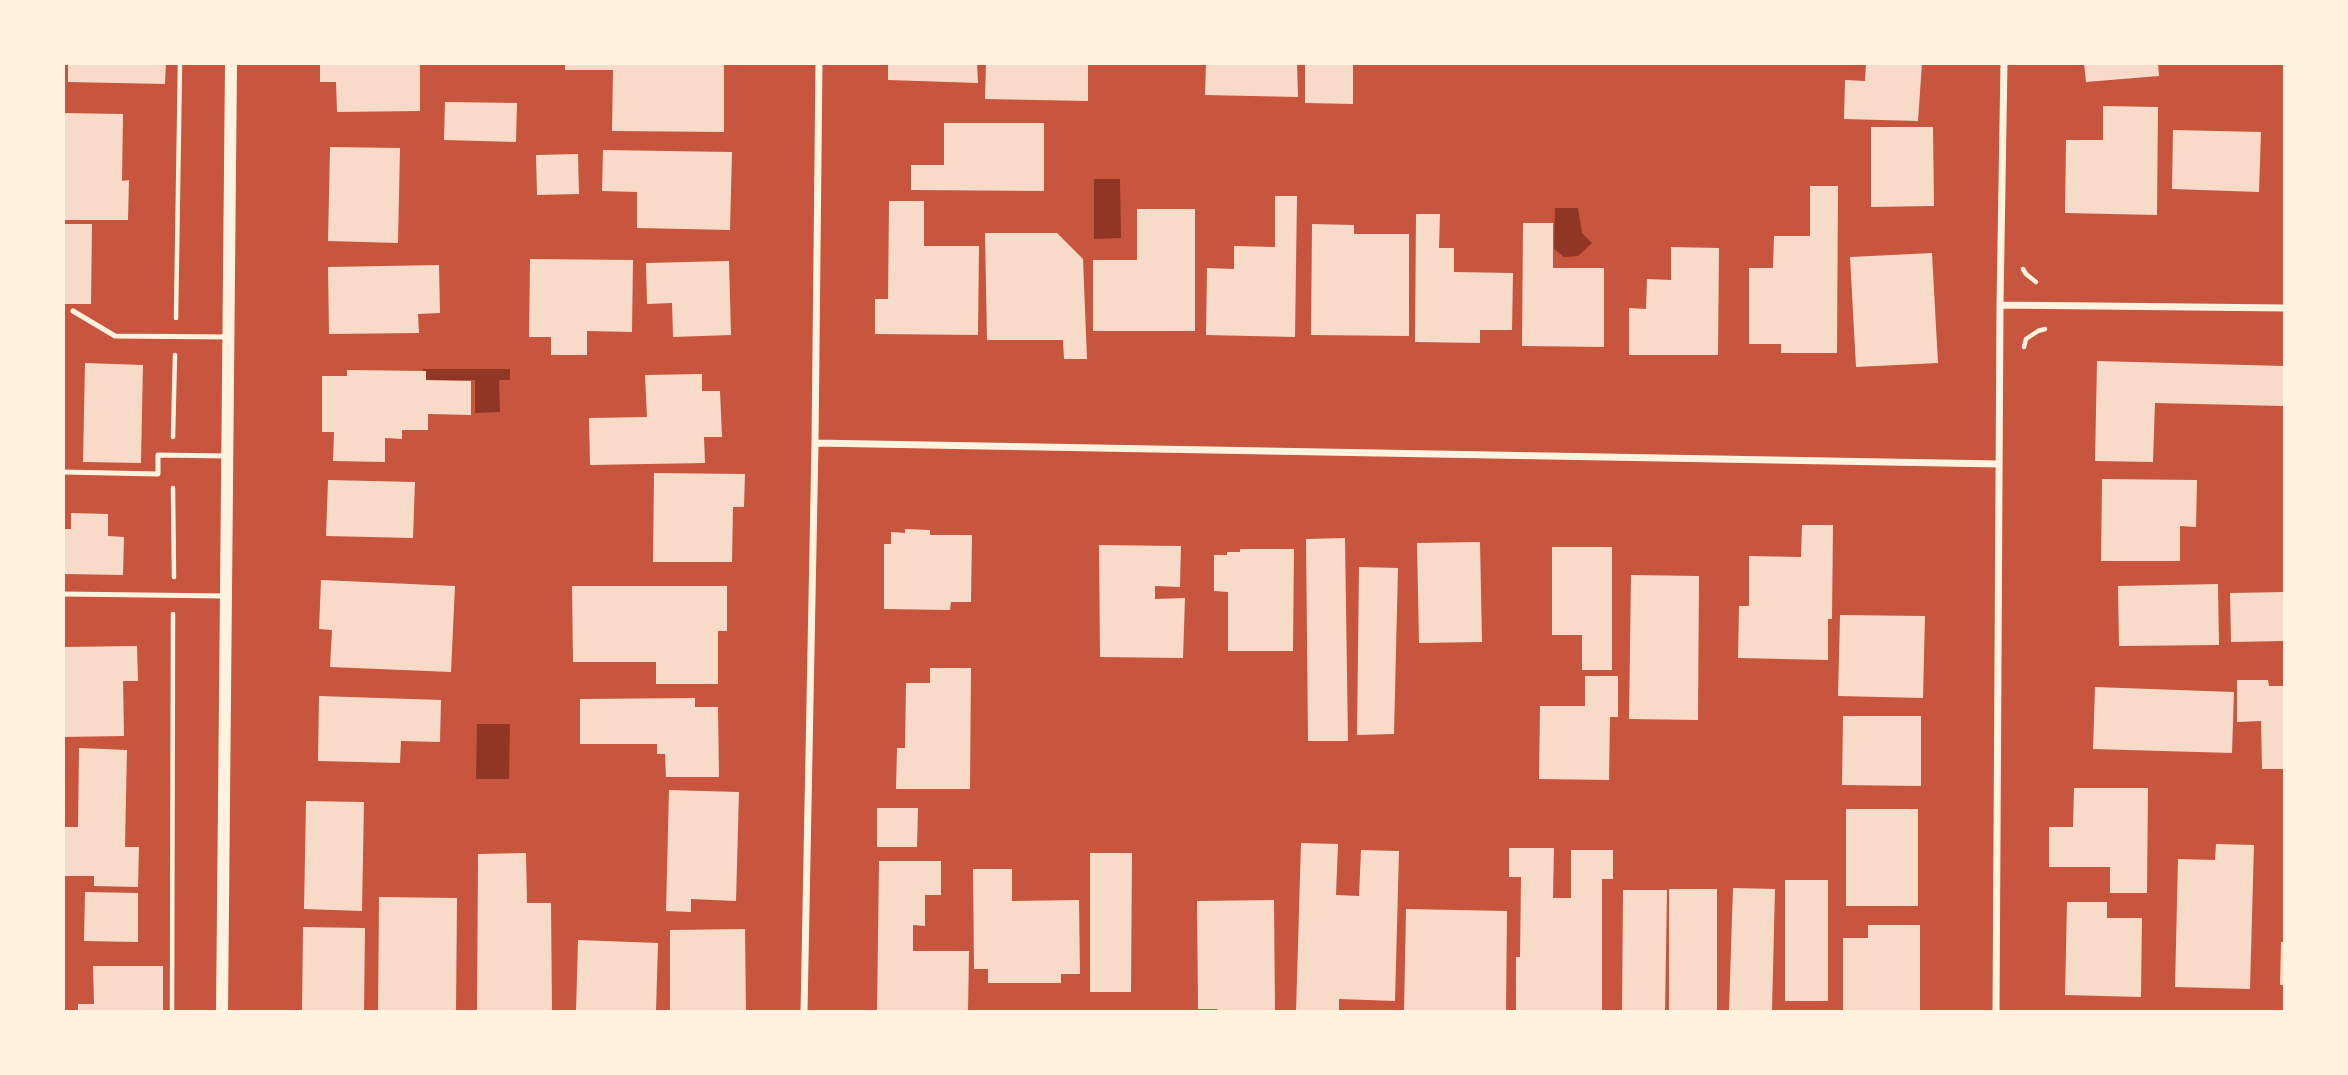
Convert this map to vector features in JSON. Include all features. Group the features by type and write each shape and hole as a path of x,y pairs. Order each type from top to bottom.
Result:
{"street":[{"path":"222,1012 231,63"},
{"path":"804,1012 819,63"},
{"path":"1996,1012 2004,63"},
{"path":"2000,305 2285,308"},
{"path":"815,443 1999,464"}],"lane":[{"path":"73,311 115,336 228,337"},
{"path":"63,472 158,474 158,455 227,456"},
{"path":"63,594 226,596"}],"path":[{"path":"172,1012 172,455 180,63"},
{"path":"2023,350 2026,339 2038,331 2050,328"}],"shaded area":[{"path":"1094,179 1120,179 1121,238 1094,239"},
{"path":"1555,208 1578,208 1582,233 1592,243 1578,256 1564,257 1554,249"},
{"path":"423,369 510,369 510,380 499,380 500,412 475,413 475,380 423,381"},
{"path":"477,724 510,724 509,779 476,779"}],"building":[{"path":"68,63 166,63 165,84 68,82"},
{"path":"320,63 420,63 420,111 337,112 336,82 320,82"},
{"path":"565,63 724,63 724,132 612,131 613,70 565,70"},
{"path":"888,63 977,63 978,83 888,80"},
{"path":"986,63 1088,63 1088,101 985,99"},
{"path":"1206,63 1297,63 1298,97 1205,95"},
{"path":"1305,63 1353,63 1353,104 1305,103"},
{"path":"1866,63 1922,63 1918,121 1844,119 1845,80 1865,81"},
{"path":"2084,63 2158,63 2159,76 2086,82"},
{"path":"445,102 517,103 516,142 444,140"},
{"path":"2103,106 2158,107 2157,215 2065,213 2066,140 2103,140"},
{"path":"63,113 123,114 122,181 129,180 128,220 63,220"},
{"path":"944,123 1044,123 1044,191 911,190 911,165 944,165"},
{"path":"1871,127 1933,127 1934,206 1871,207"},
{"path":"2173,130 2261,132 2259,192 2172,189"},
{"path":"330,147 400,148 398,243 328,241"},
{"path":"603,150 732,152 730,230 637,228 637,192 602,191"},
{"path":"578,154 579,194 537,195 536,155"},
{"path":"1810,186 1838,186 1837,353 1781,353 1781,344 1749,344 1749,268 1773,268 1774,236 1810,236"},
{"path":"1275,196 1297,196 1295,337 1206,335 1207,268 1234,269 1234,246 1275,247"},
{"path":"889,201 924,201 924,246 979,246 978,335 875,334 875,299 888,299"},
{"path":"1137,209 1195,209 1195,331 1093,331 1093,260 1137,260"},
{"path":"1416,214 1440,214 1439,248 1454,248 1454,272 1513,273 1512,330 1480,330 1480,343 1415,342"},
{"path":"1523,223 1553,223 1553,268 1604,268 1604,347 1522,346"},
{"path":"63,224 92,224 91,304 63,304"},
{"path":"1312,224 1354,225 1354,234 1409,234 1409,336 1311,335"},
{"path":"985,233 1057,233 1083,259 1087,359 1064,359 1063,340 987,340"},
{"path":"1671,247 1719,248 1718,355 1629,355 1629,308 1646,309 1647,279 1671,280"},
{"path":"1932,253 1938,363 1856,367 1850,257"},
{"path":"530,259 633,260 632,332 587,331 587,355 551,355 551,337 529,337"},
{"path":"729,261 731,335 673,337 672,303 647,304 646,263"},
{"path":"439,265 440,313 418,314 419,333 329,334 328,267"},
{"path":"2097,361 2284,366 2283,406 2155,403 2153,462 2095,461"},
{"path":"85,363 143,365 141,463 83,462"},
{"path":"347,370 426,371 426,380 471,381 471,415 428,414 428,430 402,430 402,439 385,438 385,462 333,461 334,432 322,432 322,376 347,376"},
{"path":"702,374 702,391 720,391 722,437 704,437 705,463 590,465 589,418 647,417 645,375"},
{"path":"654,473 745,474 744,507 733,507 732,562 653,562"},
{"path":"2102,479 2197,480 2196,527 2180,526 2180,561 2101,561"},
{"path":"328,480 415,482 413,538 326,536"},
{"path":"71,513 108,514 108,536 124,537 123,575 63,574 63,529 71,529"},
{"path":"1802,525 1833,525 1832,619 1828,619 1828,660 1738,658 1739,606 1749,606 1749,556 1801,557"},
{"path":"905,529 930,530 930,535 972,535 971,602 951,602 950,610 884,609 884,544 891,544 891,532 905,533"},
{"path":"1345,538 1348,741 1308,741 1306,539"},
{"path":"1480,542 1482,642 1419,643 1417,543"},
{"path":"1099,545 1181,546 1180,587 1155,586 1155,599 1185,598 1183,658 1100,657"},
{"path":"1552,547 1612,547 1612,670 1582,670 1582,635 1552,635"},
{"path":"1240,549 1294,549 1293,651 1228,651 1228,592 1214,591 1214,555 1240,552"},
{"path":"1359,567 1398,568 1394,734 1357,735"},
{"path":"1631,575 1699,576 1698,720 1629,719"},
{"path":"321,580 455,586 451,672 330,667 332,630 319,629"},
{"path":"2218,584 2219,645 2119,646 2118,586"},
{"path":"572,586 727,586 727,631 718,631 718,684 656,684 656,662 573,662"},
{"path":"2285,592 2285,641 2231,642 2230,593"},
{"path":"1840,615 1925,616 1923,698 1838,696"},
{"path":"137,646 138,681 123,681 124,736 63,737 63,647"},
{"path":"930,668 971,668 970,789 896,789 897,748 905,748 906,683 930,683"},
{"path":"1585,676 1618,676 1618,717 1610,717 1609,780 1539,779 1540,706 1585,706"},
{"path":"2237,680 2268,680 2269,686 2285,686 2285,769 2262,769 2261,721 2237,722"},
{"path":"2095,687 2234,692 2232,753 2093,749"},
{"path":"319,696 441,700 440,742 401,741 400,763 318,761"},
{"path":"695,698 695,707 718,707 719,777 666,777 665,754 657,754 657,744 580,744 580,699"},
{"path":"1843,716 1921,716 1921,786 1842,785"},
{"path":"79,748 127,750 125,847 139,847 138,887 94,886 94,876 63,876 63,827 78,827"},
{"path":"2074,788 2148,788 2147,893 2110,893 2110,867 2049,867 2049,827 2073,827"},
{"path":"669,790 739,792 736,901 691,899 691,912 666,911"},
{"path":"306,801 364,802 362,911 304,909"},
{"path":"877,808 918,808 917,847 877,847"},
{"path":"1846,809 1918,809 1918,906 1846,906"},
{"path":"1301,843 1338,844 1336,895 1359,896 1361,850 1399,851 1395,1001 1339,999 1339,1012 1296,1012"},
{"path":"2216,844 2254,845 2250,989 2175,987 2178,859 2215,860"},
{"path":"1509,848 1554,848 1553,898 1571,898 1571,850 1613,850 1613,879 1602,879 1602,1012 1516,1012 1521,877 1509,877"},
{"path":"526,853 527,903 551,903 552,1012 477,1012 478,854"},
{"path":"1090,853 1132,853 1131,992 1090,992"},
{"path":"879,861 941,861 941,895 925,895 925,926 913,925 913,951 969,951 968,1012 877,1012"},
{"path":"973,869 1012,869 1012,901 1079,900 1080,974 1061,974 1061,983 988,983 988,969 974,969"},
{"path":"1785,880 1828,880 1828,1001 1785,1001"},
{"path":"1733,888 1775,889 1772,1011 1729,1010"},
{"path":"1669,889 1717,889 1717,1012 1669,1012"},
{"path":"1623,890 1667,890 1665,1012 1622,1012"},
{"path":"85,892 138,893 138,942 84,941"},
{"path":"379,897 457,898 456,1012 378,1012"},
{"path":"1274,900 1275,1012 1218,1012 1217,1009 1198,1009 1197,901"},
{"path":"2067,902 2107,902 2107,918 2142,918 2141,997 2065,995"},
{"path":"1406,909 1507,911 1506,1012 1404,1012"},
{"path":"1868,925 1920,925 1920,1012 1843,1012 1843,938 1868,938"},
{"path":"303,927 365,928 364,1012 302,1012"},
{"path":"745,929 746,1012 670,1012 670,930"},
{"path":"578,940 658,943 656,1012 576,1012"},
{"path":"2281,942 2285,942 2285,985 2280,985"},
{"path":"93,966 163,966 163,1012 78,1012 78,1004 94,1004"}]}
